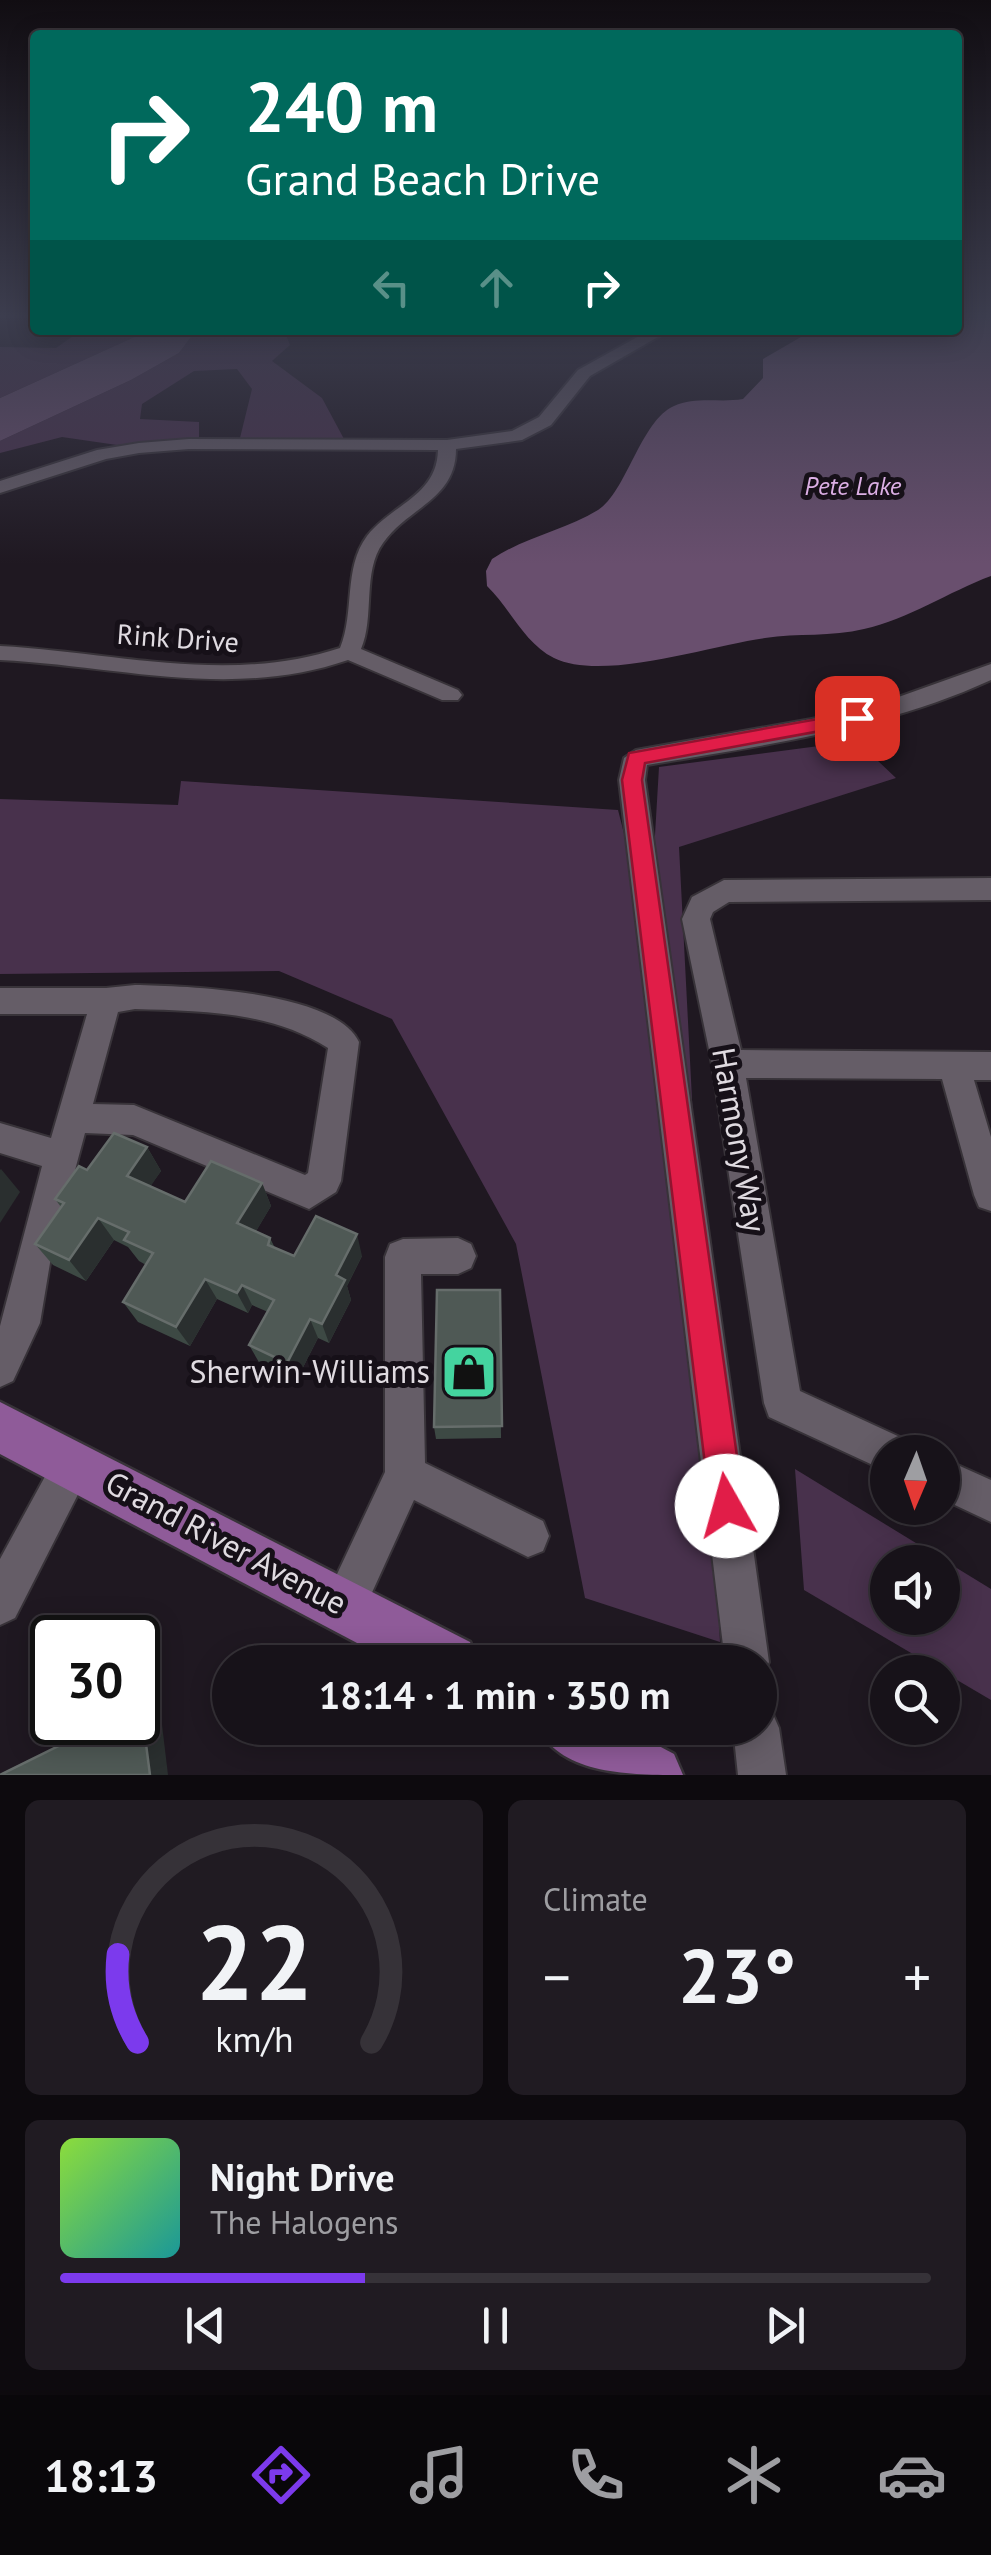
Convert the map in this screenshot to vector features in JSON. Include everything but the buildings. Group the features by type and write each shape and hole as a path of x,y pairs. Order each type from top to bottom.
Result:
{"main road":[{"name":"Grand River Avenue","path":"0,1427 419,1645"},
{"path":"598,1745 653,1775"}],"street":[{"path":"0,487 102,454 139,448 189,444 446,445 490,441 530,431 545,421 563,399"},
{"path":"446,445 449,466 443,482 376,536 368,550 363,566 361,623 349,652 450,695"},
{"name":"Rink Drive","path":"0,654 249,674 294,669 349,652"},
{"path":"745,1645 632,780 636,758 894,712 991,671"},
{"name":"Harmony Way","path":"870,1444 783,1404 728,1064 696,919 702,905 724,891 991,889"},
{"path":"0,1000 216,999 310,1020 344,1042 324,1180 309,1194 134,1120 74,1118"},
{"path":"0,1368 21,1323 32,1262 106,1001"},
{"path":"728,1064 991,1066"},
{"path":"954,1066 991,1196"},
{"path":"0,1138 62,1157"},
{"path":"345,1604 405,1474 402,1256 458,1256"},
{"path":"0,1603 74,1463"},
{"path":"405,1474 528,1536"},
{"path":"960,1486 991,1501"},
{"path":"758,1745 762,1775"}],"shaded area":[{"path":"91,399 150,399 142,404 140,419 199,422 199,438 117,445 62,437 0,453 0,441"},
{"path":"250,399 322,399 344,439 240,438"},
{"path":"857,741 896,778 679,847 720,1642 585,1598 516,1244 392,1019 279,971 0,974 0,799 178,805 181,781 618,810 628,849 654,852 659,767"},
{"path":"795,1469 870,1515 870,1525 886,1525 919,1545 870,1545 870,1629 804,1590"},
{"path":"960,1570 991,1589 991,1700 960,1682 960,1655 914,1655 880,1635 960,1635"}],"water":[{"path":"0,399 91,399 0,441"},
{"name":"Pete Lake","path":"991,399 991,576 897,619 864,629 765,638 628,664 575,664 543,652 487,586 486,571 492,559 598,510 617,489 652,426 674,406 691,401"}],"place":[{"name":"Sherwin-Williams","path":"469,1372"}],"route":[{"path":"727,1506 632,780 636,758 857,718"}]}
